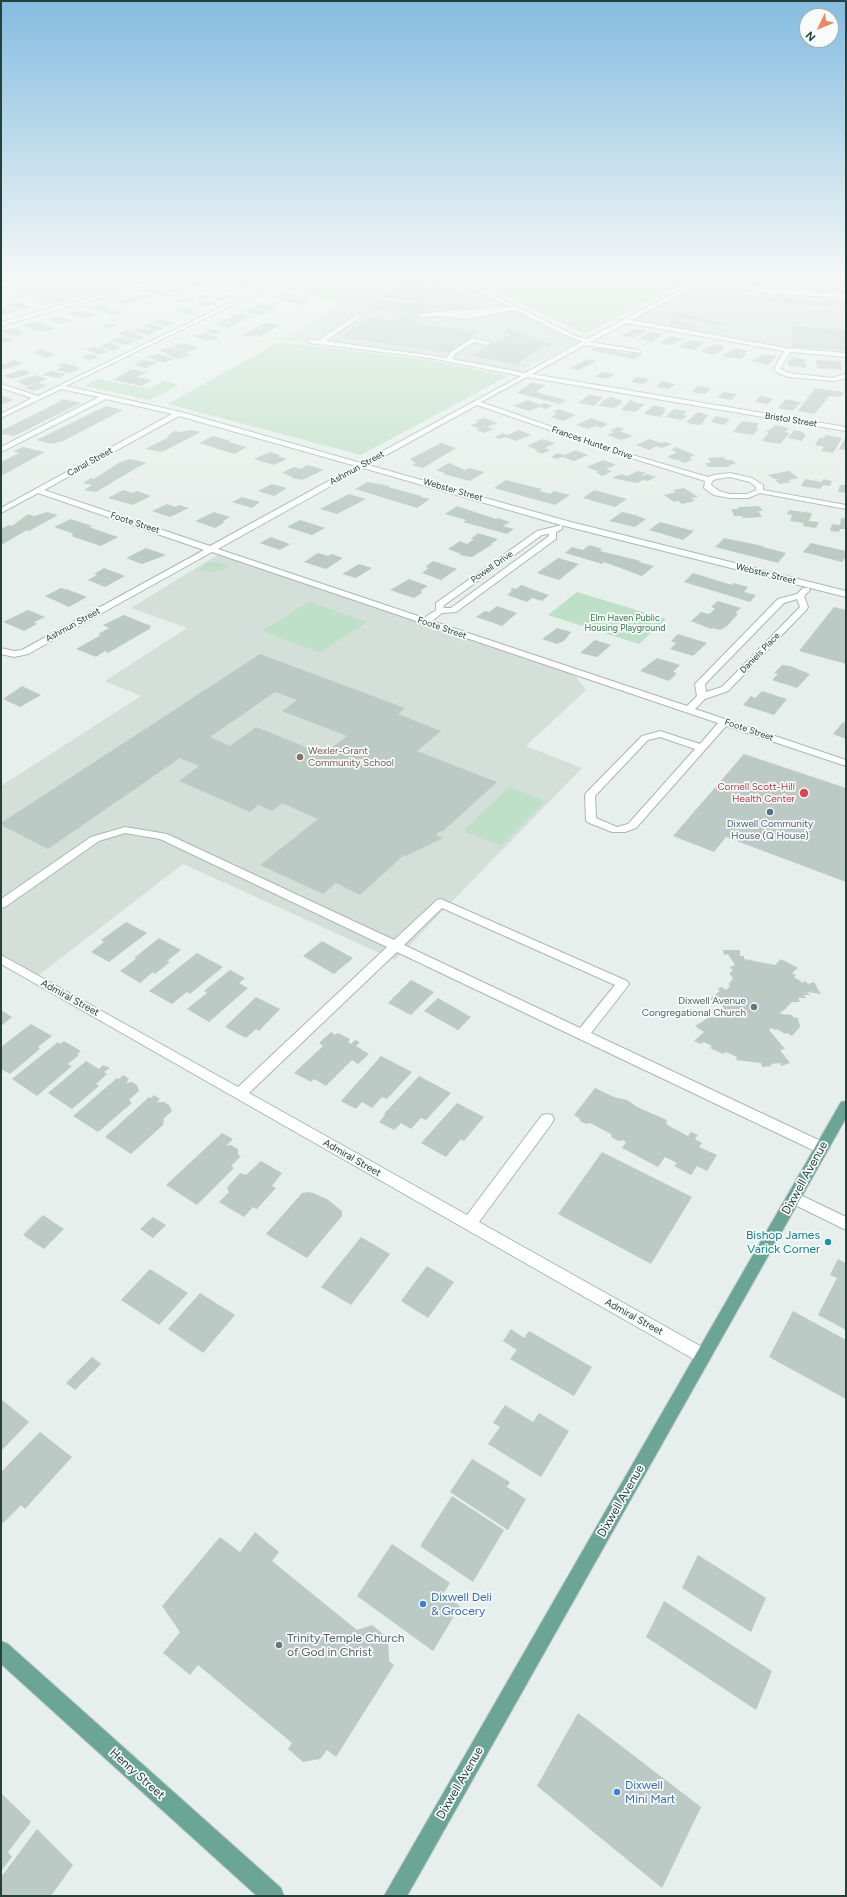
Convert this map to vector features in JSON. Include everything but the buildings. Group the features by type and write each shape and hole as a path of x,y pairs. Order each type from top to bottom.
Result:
{"main road":[{"name":"Dixwell Avenue","path":"396,1896 846,1106"},
{"name":"Henry Street","path":"1,1651 273,1896"}],"street":[{"path":"1,416 108,364"},
{"name":"Bristol Street","path":"465,364 526,376 846,429"},
{"name":"Ashmun Street","path":"1,651 14,654 25,652 211,548 477,404 548,364"},
{"path":"780,364 777,369 788,375 832,380 846,376"},
{"path":"1,386 38,398"},
{"name":"Webster Street","path":"60,387 179,413 564,523 666,550 846,594"},
{"path":"1,450 106,396"},
{"name":"Frances Hunter Drive","path":"477,404 613,450 709,480 722,476 740,476 748,478 758,484 760,487 759,491"},
{"name":"Canal Street","path":"1,511 179,413"},
{"path":"6,440 17,442"},
{"path":"709,480 707,486 710,490 725,496 748,496 759,491 846,507"},
{"name":"Foote Street","path":"38,491 846,763"},
{"name":"Powell Drive","path":"440,611 439,605 540,533 552,531 564,523"},
{"name":"Powell Drive","path":"424,622 440,611 453,610 553,537 552,531"},
{"path":"702,697 700,684 716,667 781,602 800,596 810,585"},
{"name":"Daniels Place","path":"689,710 702,697 725,689 804,607 800,596"},
{"path":"538,671 547,663"},
{"path":"701,748 660,734 645,738 590,795 591,820 616,830 625,829 632,826 725,722"},
{"path":"1,904 95,839 125,830 163,836 822,1148"},
{"path":"240,1094 442,903 623,984 582,1035"},
{"name":"Admiral Street","path":"1,959 703,1356"},
{"path":"469,1224 547,1119"},
{"path":"794,1198 846,1224"}],"shaded area":[{"path":"466,364 535,364 515,373"},
{"name":"Wexler-Grant Community School","path":"222,552 572,672 586,690 526,746 582,768 395,960 183,864 35,978 1,959 1,786 141,696 105,681 187,628 131,608"}],"green space":[{"path":"240,364 446,364 508,376 361,455 168,404"},
{"path":"98,379 148,389 164,381 179,385 150,400 84,386"},
{"path":"209,562 216,562 230,567 213,572 197,571"},
{"name":"Elm Haven Public Housing Playground","path":"577,592 666,619 639,644 548,615"},
{"path":"309,602 367,622 320,653 262,631"},
{"path":"509,787 546,801 501,846 463,831"}],"place":[{"name":"Wexler-Grant Community School","path":"300,757"},
{"name":"Cornell Scott-Hill Health Center","path":"804,793"},
{"name":"Dixwell Community House (Q House)","path":"770,812"},
{"name":"Dixwell Avenue Congregational Church","path":"754,1007"},
{"name":"Bishop James Varick Corner","path":"828,1242"},
{"name":"Dixwell Deli & Grocery","path":"423,1604"},
{"name":"Trinity Temple Church of God in Christ","path":"279,1645"},
{"name":"Dixwell Mini Mart","path":"617,1792"}]}
